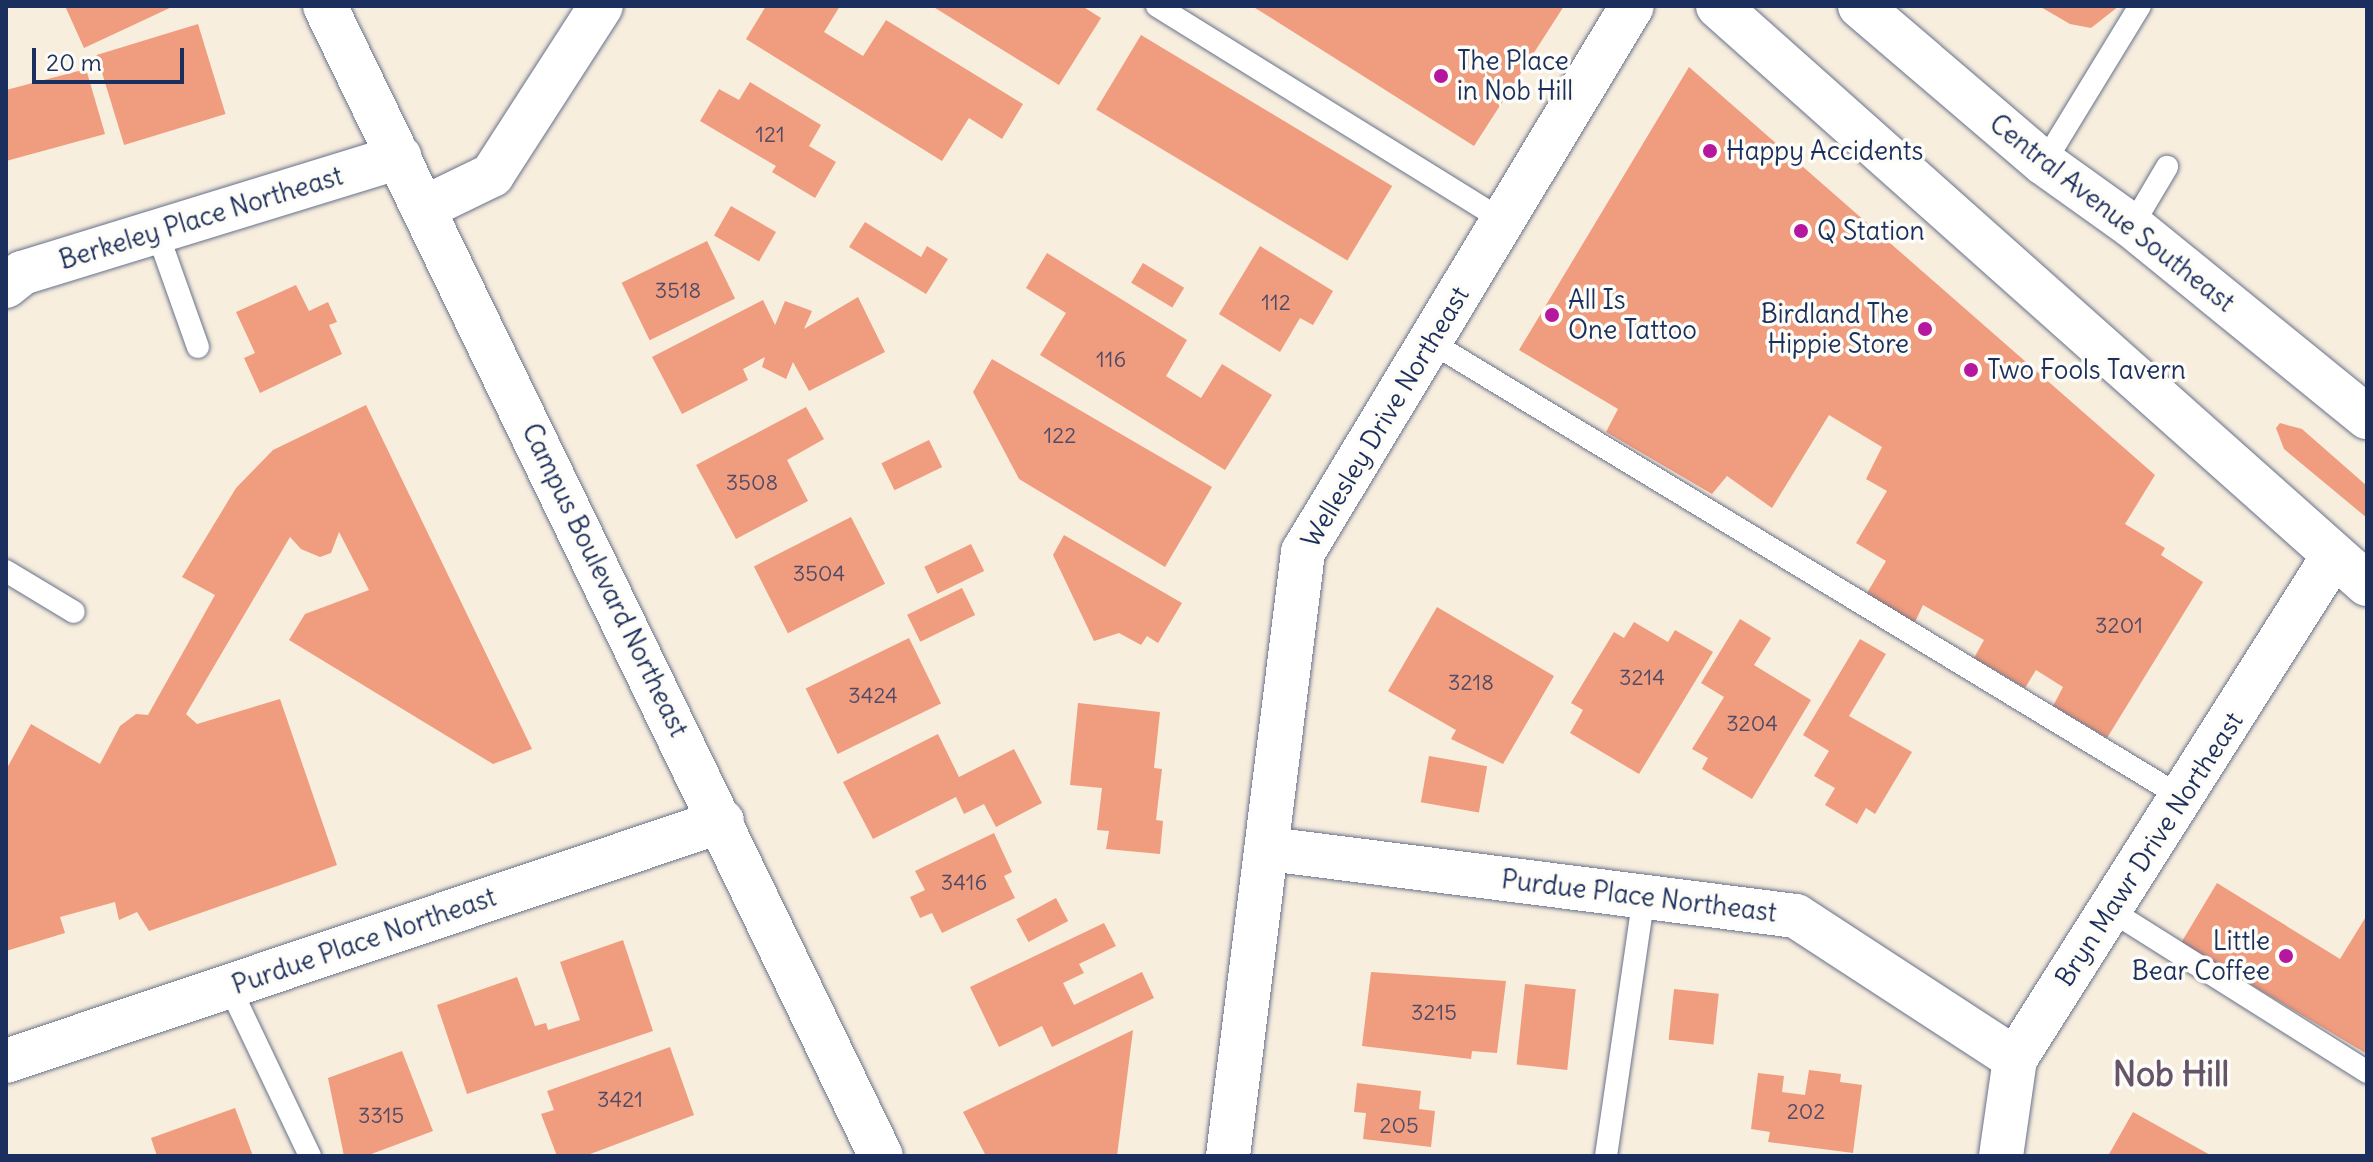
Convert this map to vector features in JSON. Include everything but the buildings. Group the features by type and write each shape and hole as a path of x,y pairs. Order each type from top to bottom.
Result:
{"street":[{"name":"Campus Boulevard Northeast","path":"325,6 722,821 881,1156"},
{"path":"424,208 492,175 601,6"},
{"name":"Wellesley Drive Northeast","path":"1228,1156 1269,849 1303,552 1632,6"},
{"path":"1718,6 2367,584"},
{"name":"Central Avenue Southeast","path":"1860,6 2044,163 2132,226 2367,417"},
{"name":"Berkeley Place Northeast","path":"6,286 22,273 400,157"},
{"name":"Bryn Mawr Drive Northeast","path":"2001,1156 2015,1059 2334,555"},
{"name":"Purdue Place Northeast","path":"6,1061 722,821"},
{"name":"Purdue Place Northeast","path":"1269,849 1796,916 2015,1059"}],"lane":[{"path":"1157,6 1502,220"},
{"path":"2044,163 2140,6"},
{"path":"2132,226 2167,167"},
{"path":"157,232 198,347"},
{"path":"1429,341 2183,798"},
{"path":"6,571 74,612"},
{"path":"1606,1156 1644,896"},
{"path":"2110,910 2367,1072"},
{"path":"229,986 310,1156"}],"place":[{"name":"The Place in Nob Hill","path":"1441,76"},
{"name":"Happy Accidents","path":"1710,151"},
{"name":"Q Station","path":"1801,231"},
{"name":"All Is One Tattoo","path":"1552,315"},
{"name":"Birdland The Hippie Store","path":"1925,329"},
{"name":"Two Fools Tavern","path":"1971,370"},
{"name":"Little Bear Coffee","path":"2286,956"}],"district":[{"name":"Nob Hill","path":"2171,1074"}]}
